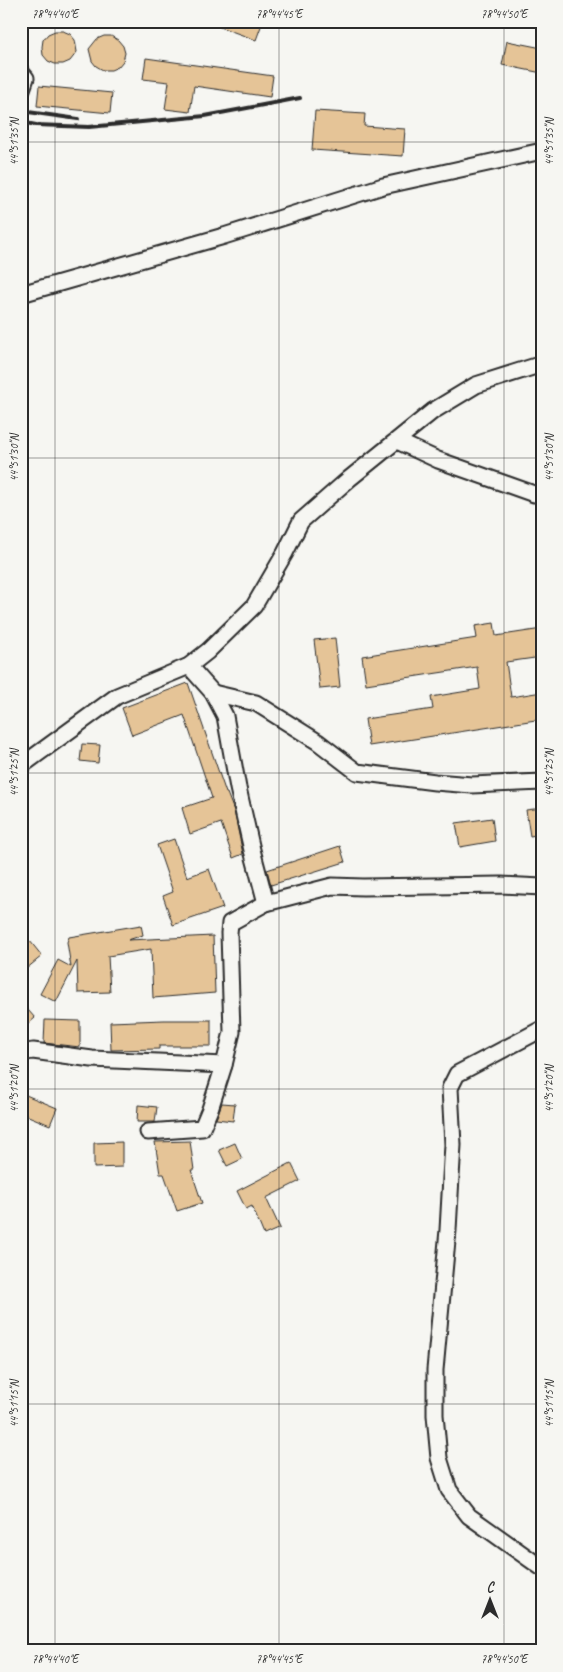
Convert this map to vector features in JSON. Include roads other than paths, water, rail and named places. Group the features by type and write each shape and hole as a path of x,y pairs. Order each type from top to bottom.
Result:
{"street":[{"path":"21,72 26,78 21,92"},
{"path":"21,294 224,236 383,186 542,151"},
{"path":"21,766 118,696 189,666 208,651 254,606 301,521 433,411 476,385 542,364"},
{"path":"396,441 438,460 534,494 542,494"},
{"path":"189,666 213,693 225,716 238,788 266,903"},
{"path":"213,693 256,703 318,742 357,772 472,785 542,782"},
{"path":"148,1132 202,1128 210,1110 232,1032 230,923 266,903 332,886 363,888 501,885 542,887"},
{"path":"542,1029 457,1074 450,1088 453,1145 452,1177 435,1370 438,1458 449,1490 469,1516 542,1568"},
{"path":"21,1053 33,1051 92,1060 224,1065"}],"railway":[{"path":"21,122 36,125 89,127 205,116 300,98"},
{"path":"21,111 78,119"}]}
